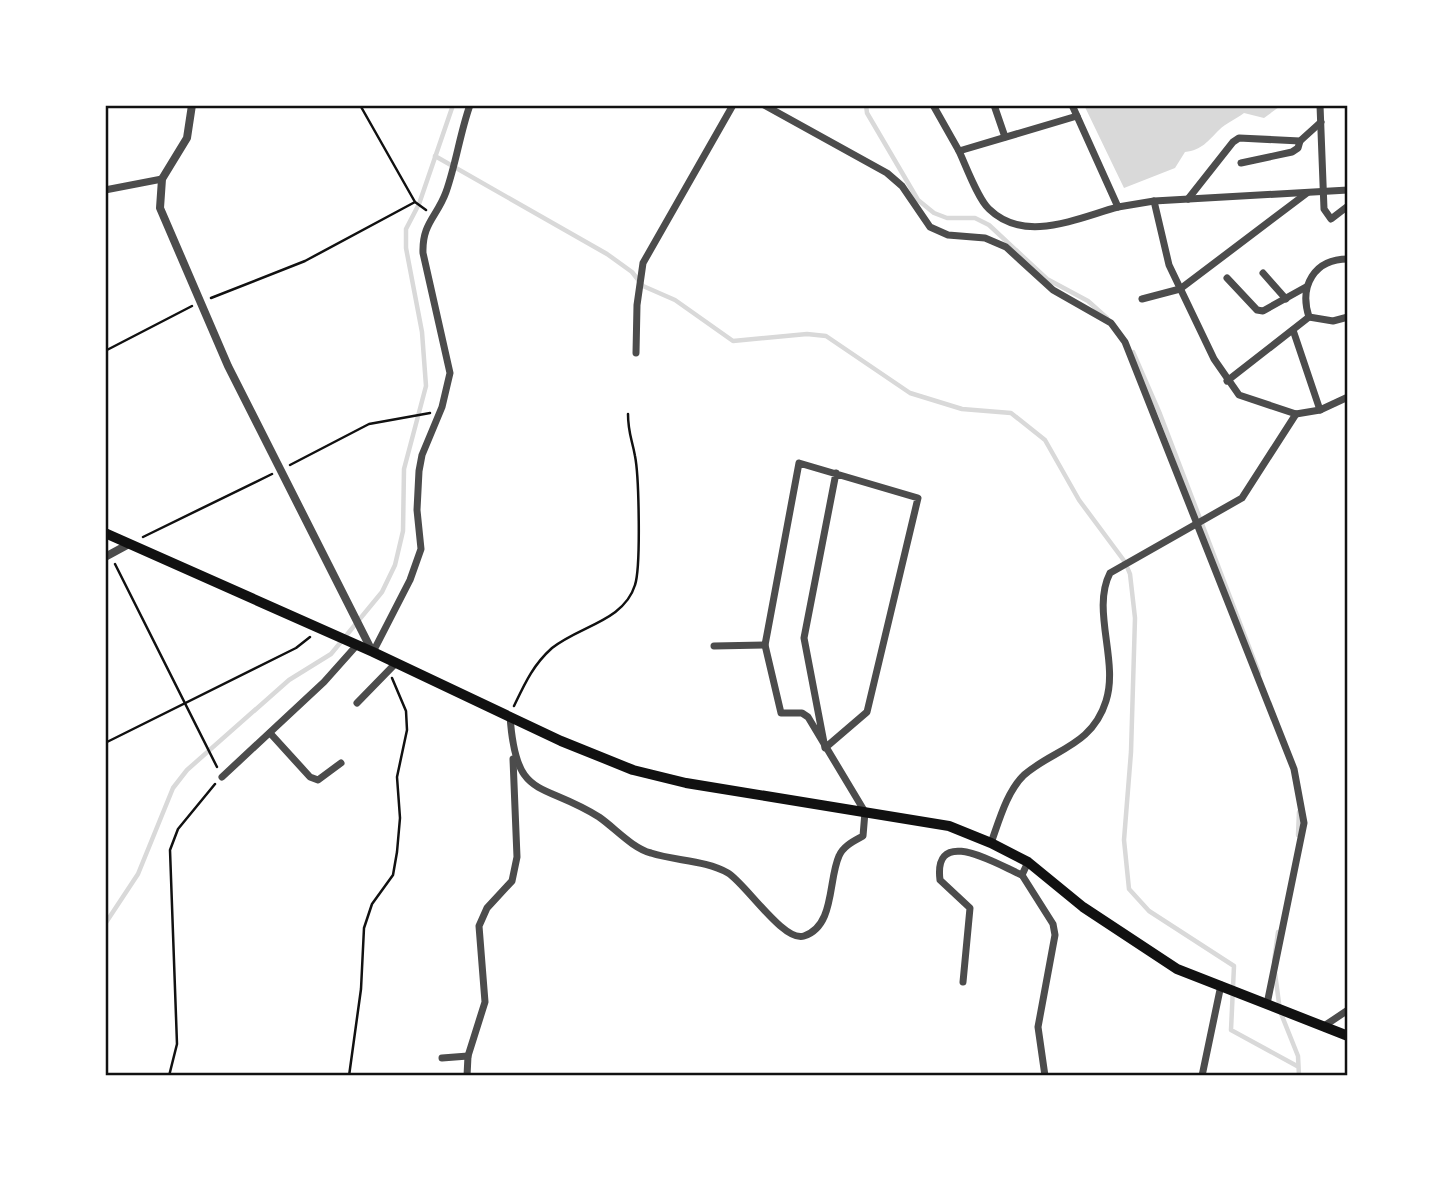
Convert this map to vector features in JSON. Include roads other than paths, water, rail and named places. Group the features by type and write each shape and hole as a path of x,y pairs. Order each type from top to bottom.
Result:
{"main road":[{"path":"105,533 373,652 391,669 510,715 561,741 633,770 686,783 949,826 991,842 1028,862 1127,938 1177,969 1348,1036"}],"street":[{"path":"192,105 187,138 162,179 160,208 233,377 373,652"},
{"path":"373,652 410,580 421,549 417,510 422,456 442,407 450,373 423,253 426,225 446,193 470,105"},
{"path":"636,353 637,305 643,263 733,105"},
{"path":"764,105 887,173 902,186 930,227 948,235 985,238 1006,247 1053,290 1111,323 1125,342 1294,769 1301,797 1304,823 1267,1004"},
{"path":"933,105 988,209 1019,227 1036,228 1118,207 1154,201 1348,190"},
{"path":"994,105 1005,137"},
{"path":"1072,105 1118,207"},
{"path":"1329,105 1320,105 1324,209 1332,219 1348,206"},
{"path":"958,151 1077,116"},
{"path":"1241,163 1292,152 1321,122"},
{"path":"1188,199 1233,142 1240,138 1300,141"},
{"path":"105,190 162,179"},
{"path":"1142,299 1180,289 1308,193"},
{"path":"1154,201 1169,265 1213,359 1239,396 1296,414 1320,410 1348,397"},
{"path":"1227,278 1257,310 1271,308 1306,287 1319,266 1331,260 1348,259"},
{"path":"1263,273 1286,299"},
{"path":"1306,287 1309,317"},
{"path":"1227,381 1309,317 1333,321 1348,317"},
{"path":"1293,330 1320,410"},
{"path":"991,842 1009,798 1022,777 1074,746 1095,721 1107,700 1104,585 1110,573 1242,498 1296,414"},
{"path":"512,752 522,774 542,792 597,816 648,853 729,873 784,929 796,936 804,936 824,918 839,856 848,845 863,836 865,812 825,748 808,717 802,713 781,713 765,645 799,463 918,498 867,712 825,748"},
{"path":"825,748 804,638 836,472"},
{"path":"108,556 129,544"},
{"path":"222,777 324,682 357,645"},
{"path":"714,646 765,645"},
{"path":"357,704 391,669"},
{"path":"467,1076 468,1056 485,1002 479,926 487,908 512,881 517,857 510,715"},
{"path":"270,733 310,777 318,780 326,777 341,763"},
{"path":"963,982 970,908 940,880 939,870 944,858 953,850 964,849 1022,875 1053,925 1055,935 1038,1027 1045,1076"},
{"path":"1022,875 1028,862"},
{"path":"1202,1076 1221,985"},
{"path":"1324,1026 1348,1010"},
{"path":"442,1058 468,1056"}],"waterway":[{"path":"105,924 138,874 173,788 187,770 289,680 331,654 382,592 395,565 403,531 404,469 426,386 422,332 406,248 406,229 419,204 453,105"},
{"path":"866,105 867,113 918,200 934,213 947,218 975,218 989,225 1047,279 1088,301 1107,318"},
{"path":"435,156 607,254 632,272 643,286 675,300 733,341 807,334 826,336 910,393 962,409 1011,413 1045,440 1079,500 1125,562 1130,574 1135,618 1131,752 1124,840 1129,889 1149,911 1234,966 1231,1030 1297,1066"},
{"path":"1133,352 1160,414 1259,673"},
{"path":"1298,835 1299,812"},
{"path":"1274,961 1278,932"},
{"path":"1275,973 1280,1011 1298,1056 1299,1076"}]}
